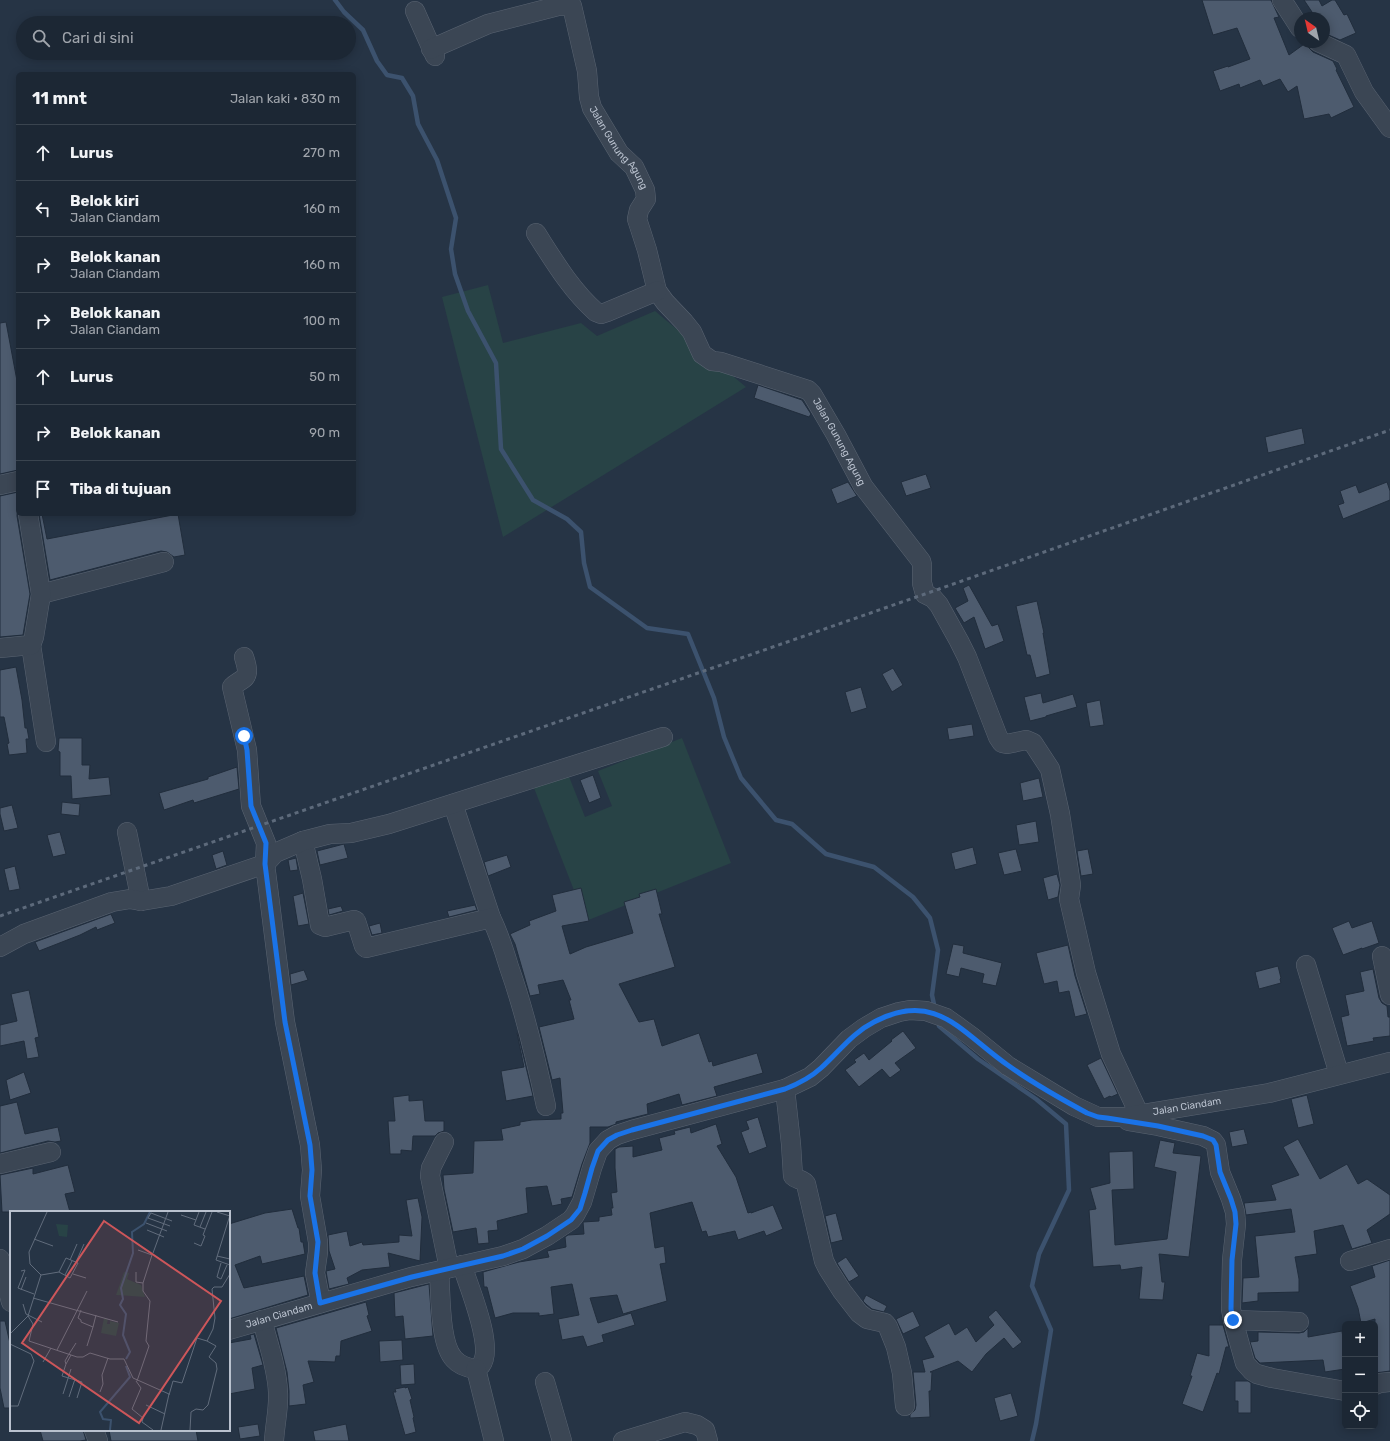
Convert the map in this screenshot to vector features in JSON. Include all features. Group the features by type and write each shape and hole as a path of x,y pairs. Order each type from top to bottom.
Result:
{"street":[{"path":"1282,0 1294,19"},
{"name":"Jalan Gunung Agung","path":"415,11 433,52 488,24 558,6 569,5 573,9 587,71 589,97 592,108 619,153 634,167 645,190 646,199 639,210 637,219 647,250 657,291 692,332 702,354 712,361 721,362 808,390 812,394 863,486 921,561 922,583 925,594 933,598 939,605 957,636 970,663 998,737 1002,742 1007,744 1026,740 1033,743 1050,769 1060,814 1071,885 1069,899 1086,973 1111,1054 1139,1114"},
{"path":"1330,48 1346,55 1364,92 1390,128"},
{"path":"536,233 556,266 568,282 596,312 600,314 657,291"},
{"path":"0,485 16,481"},
{"path":"28,516 40,594 34,637 31,645 46,742"},
{"path":"40,594 164,562"},
{"path":"0,648 31,645"},
{"path":"244,657 247,667 246,675 232,687 247,750 251,806 266,843 265,864 285,1022 310,1145 312,1170 310,1196 318,1242 315,1273 320,1303"},
{"path":"0,947 24,934 112,902 130,899 141,901 171,896 265,864 275,853 303,841 330,834 351,833 389,824 663,737"},
{"path":"453,804 491,918 502,943 522,1004 535,1054 546,1106"},
{"path":"127,832 141,901"},
{"path":"303,841 312,879 320,925 325,927 354,920 356,921 366,948 491,918"},
{"path":"1382,956 1390,995"},
{"path":"1306,965 1339,1074"},
{"name":"Jalan Ciandam","path":"230,1330 320,1303 516,1252 547,1236 571,1220 580,1209 598,1151 608,1140 617,1135 785,1089 810,1077 821,1068 849,1039 873,1022 904,1011 918,1010 932,1013 956,1024 1008,1066 1087,1113 1098,1117 1107,1118 1269,1093 1390,1062"},
{"path":"785,1089 793,1176 804,1181 806,1184 824,1261 842,1291 858,1313 867,1319 885,1323 888,1327 896,1347 902,1373 905,1406"},
{"path":"1107,1118 1158,1126 1203,1136 1213,1140 1216,1145 1220,1172 1235,1212 1236,1224 1232,1260 1231,1309 1245,1363 1257,1374 1342,1390"},
{"path":"444,1142 431,1168 430,1176 450,1268 483,1330 484,1357 482,1364 476,1369 467,1368 454,1360 447,1348 443,1331 450,1268"},
{"path":"0,1164 51,1152"},
{"path":"1350,1261 1390,1249"},
{"path":"0,1259 10,1298"},
{"path":"262,1320 277,1379 278,1405 274,1441"},
{"path":"1233,1320 1299,1322"},
{"path":"476,1369 494,1441"},
{"path":"545,1382 562,1441"},
{"path":"1378,1384 1390,1382"},
{"path":"629,1440 685,1422 697,1425 705,1430 708,1441"},
{"path":"94,1431 98,1441"}],"green space":[{"path":"488,285 503,343 581,323 597,336 655,311 746,387 503,537 442,297"},
{"path":"682,738 731,863 586,921 534,788 568,774 585,817 612,806 598,771"}],"building":[{"path":"1202,0 1271,0 1279,17 1274,18 1289,55 1299,48 1309,48 1313,52 1333,61 1354,107 1331,118 1329,114 1304,119 1297,86 1288,92 1280,79 1263,86 1260,80 1240,88 1239,84 1220,91 1213,71 1250,59 1237,28 1213,35"},
{"path":"1304,0 1319,0 1322,6 1332,0 1335,0 1344,15 1347,14 1356,33 1340,40 1330,36 1330,12 1312,12"},
{"path":"6,322 16,375 16,470 0,474 0,323"},
{"path":"758,385 802,400 811,414 809,417 754,398"},
{"path":"1302,428 1305,444 1268,453 1265,437"},
{"path":"926,474 931,488 906,496 901,482"},
{"path":"848,482 857,496 837,504 831,489"},
{"path":"1387,482 1390,491 1390,500 1343,519 1338,505 1344,503 1340,491 1356,485 1359,493"},
{"path":"16,492 16,516 30,594 23,635 0,637 0,496"},
{"path":"39,516 42,516 47,539 168,516 178,516 185,555 174,557 167,552 161,551 50,580"},
{"path":"969,585 992,626 998,624 1004,641 985,649 974,617 964,623 955,608 968,601 963,588"},
{"path":"1037,601 1044,633 1050,674 1036,678 1030,655 1027,655 1016,606"},
{"path":"16,667 25,728 27,728 29,739 26,739 27,753 9,755 7,744 9,743 4,717 0,717 0,670"},
{"path":"893,668 903,685 892,692 882,674"},
{"path":"861,687 867,708 851,713 845,692"},
{"path":"1041,693 1043,703 1073,694 1077,707 1030,721 1024,697"},
{"path":"1100,700 1104,725 1090,727 1086,703"},
{"path":"972,724 974,736 949,740 947,728"},
{"path":"59,738 82,738 82,765 90,765 89,779 109,777 111,795 72,799 71,776 60,776 60,752 58,751"},
{"path":"237,767 239,789 194,803 193,800 164,810 159,793 208,779 208,777"},
{"path":"593,775 601,798 589,803 580,780"},
{"path":"1039,778 1043,797 1023,801 1020,783"},
{"path":"62,802 80,804 79,816 61,814"},
{"path":"12,805 18,828 4,831 0,808"},
{"path":"1036,821 1039,842 1019,845 1016,825"},
{"path":"60,832 66,854 53,857 47,835"},
{"path":"344,844 348,858 320,865 317,851"},
{"path":"973,847 977,864 955,870 951,853"},
{"path":"1016,849 1022,871 1004,875 998,853"},
{"path":"1088,849 1093,874 1081,876 1077,851"},
{"path":"223,851 227,865 216,869 212,855"},
{"path":"507,855 511,867 488,876 484,862"},
{"path":"296,858 298,870 290,871 288,860"},
{"path":"15,866 20,889 9,891 4,869"},
{"path":"1057,874 1060,885 1058,897 1048,900 1043,878"},
{"path":"581,888 589,921 562,926 570,954 586,947 633,933 624,902 640,897 639,894 656,889 662,914 659,914 675,967 619,984 639,1022 654,1019 662,1046 699,1033 709,1062 712,1061 713,1066 757,1053 763,1073 714,1087 717,1096 682,1105 679,1094 647,1104 648,1114 616,1122 616,1124 608,1127 590,1127 590,1143 572,1197 561,1199 562,1204 552,1206 547,1186 526,1188 528,1213 497,1221 498,1230 488,1231 489,1243 478,1244 476,1228 453,1232 444,1189 443,1175 473,1173 474,1141 503,1140 501,1129 520,1125 520,1122 561,1119 561,1113 563,1113 560,1078 552,1080 539,1027 574,1019 569,1000 571,1000 563,980 538,985 540,994 530,996 515,944 510,934 530,925 529,921 556,911 552,895"},
{"path":"303,893 309,924 298,926 293,896"},
{"path":"475,905 477,910 449,917 447,911"},
{"path":"341,906 343,911 329,915 328,909"},
{"path":"111,914 115,923 97,930 96,927 39,951 35,942"},
{"path":"1349,921 1352,928 1372,921 1379,943 1343,955 1332,928"},
{"path":"380,923 382,933 372,935 369,926"},
{"path":"953,944 964,946 963,953 1002,963 996,986 982,983 984,974 961,968 959,977 946,974"},
{"path":"1068,945 1075,976 1087,1014 1075,1017 1069,991 1059,993 1057,981 1044,984 1036,953"},
{"path":"1278,966 1281,983 1259,989 1255,972"},
{"path":"1373,969 1379,998 1382,1003 1387,1006 1388,1017 1390,1017 1390,1036 1373,1038 1374,1041 1347,1046 1341,1017 1349,1015 1345,995 1364,991 1360,972"},
{"path":"304,970 308,980 291,985 290,974"},
{"path":"29,990 39,1037 35,1038 39,1057 27,1059 24,1041 0,1046 0,1025 17,1021 11,994"},
{"path":"903,1031 916,1048 895,1063 901,1070 890,1078 882,1069 859,1087 845,1070 856,1062 854,1060 864,1053 869,1060"},
{"path":"517,1033 533,1096 506,1101 501,1071 524,1067"},
{"path":"1101,1058 1118,1094 1104,1099 1087,1065"},
{"path":"24,1072 31,1093 10,1100 6,1080"},
{"path":"409,1095 409,1101 423,1100 425,1121 444,1121 444,1131 435,1136 413,1136 412,1151 401,1150 401,1154 390,1154 388,1121 395,1121 393,1097"},
{"path":"1307,1095 1314,1124 1298,1128 1291,1099"},
{"path":"17,1102 25,1134 58,1127 61,1141 48,1141 0,1153 0,1106"},
{"path":"758,1117 767,1147 749,1154 741,1132 749,1129 746,1121"},
{"path":"716,1124 722,1144 717,1146 736,1177 748,1213 773,1205 783,1229 766,1236 764,1231 738,1240 735,1231 708,1237 706,1231 702,1232 692,1202 650,1213 655,1248 664,1246 666,1263 660,1264 667,1301 623,1314 617,1295 590,1298 598,1323 631,1313 635,1325 602,1335 604,1342 587,1347 583,1336 562,1340 558,1319 579,1315 572,1284 551,1287 554,1314 539,1316 539,1313 513,1313 495,1318 487,1287 484,1287 483,1272 519,1262 549,1257 547,1251 566,1247 565,1237 568,1235 584,1234 583,1222 599,1221 599,1217 612,1215 611,1208 613,1208 611,1193 617,1192 615,1149 619,1147 633,1146 633,1157 662,1150 659,1138 675,1134 674,1131 690,1127 691,1133"},
{"path":"1244,1129 1248,1144 1232,1147 1229,1132"},
{"path":"1298,1139 1320,1179 1347,1164 1358,1184 1367,1179 1390,1195 1390,1214 1367,1230 1372,1243 1352,1249 1343,1225 1314,1231 1317,1254 1295,1257 1299,1279 1299,1292 1258,1293 1258,1301 1242,1303 1243,1278 1259,1277 1255,1236 1295,1232 1291,1209 1246,1215 1244,1203 1276,1200 1271,1185 1299,1175 1283,1147"},
{"path":"1160,1140 1175,1143 1173,1153 1201,1156 1189,1257 1159,1254 1162,1282 1165,1282 1163,1300 1139,1299 1142,1267 1121,1270 1120,1265 1093,1267 1089,1210 1096,1209 1090,1188 1110,1183 1109,1152 1133,1151 1134,1189 1112,1190 1115,1245 1167,1239 1176,1172 1154,1167"},
{"path":"68,1165 75,1192 65,1194 70,1211 2,1212 0,1175 33,1168 33,1174"},
{"path":"418,1198 422,1217 420,1261 388,1253 390,1267 362,1270 347,1278 349,1284 329,1289 326,1271 335,1269 329,1251 328,1235 347,1231 350,1246 362,1242 363,1245 399,1242 399,1235 412,1236 406,1200"},
{"path":"292,1209 299,1228 305,1254 262,1264 260,1256 235,1265 244,1288 304,1276 308,1295 230,1319 230,1224 265,1213"},
{"path":"836,1213 843,1240 831,1243 825,1216"},
{"path":"846,1257 859,1276 849,1282 837,1263"},
{"path":"1390,1260 1390,1371 1378,1373 1378,1321 1375,1321 1375,1319 1361,1321 1358,1308 1350,1286 1375,1277 1372,1266"},
{"path":"429,1284 433,1336 405,1339 403,1316 395,1317 394,1293"},
{"path":"866,1295 887,1306 884,1312 872,1309 867,1305 863,1301"},
{"path":"366,1302 369,1315 367,1316 372,1331 341,1341 340,1356 336,1356 335,1362 308,1361 314,1382 303,1385 306,1404 289,1406 287,1372 276,1328"},
{"path":"996,1310 1022,1342 1013,1349 1004,1338 986,1354 972,1372 958,1361 930,1372 932,1372 931,1391 929,1391 930,1417 910,1418 910,1415 915,1410 916,1405 913,1372 925,1372 922,1360 934,1357 924,1337 949,1323 955,1335 967,1327 976,1342 994,1325 988,1317"},
{"path":"913,1311 920,1326 903,1334 896,1319"},
{"path":"0,1321 5,1321 10,1344 10,1408 4,1408 0,1388"},
{"path":"1209,1325 1223,1325 1229,1347 1226,1347 1219,1374 1217,1373 1203,1412 1182,1404 1192,1376 1190,1376 1197,1353 1209,1356"},
{"path":"1308,1328 1308,1337 1342,1331 1342,1369 1325,1372 1323,1360 1260,1363 1255,1358 1250,1342 1258,1341 1258,1332 1304,1332"},
{"path":"254,1334 263,1365 252,1368 255,1389 230,1394 230,1343 251,1339 250,1335"},
{"path":"402,1340 403,1360 380,1362 379,1341"},
{"path":"414,1364 415,1384 401,1385 400,1365"},
{"path":"1235,1381 1248,1381 1251,1383 1251,1413 1238,1413 1238,1401 1235,1401"},
{"path":"408,1387 412,1399 410,1400 416,1432 405,1435 393,1392 396,1392 395,1389"},
{"path":"1011,1393 1018,1416 1000,1421 994,1398"},
{"path":"258,1424 260,1436 240,1439 238,1427"},
{"path":"346,1424 349,1441 315,1441 313,1431"},
{"path":"40,1431 83,1431 86,1440 80,1441 43,1441"},
{"path":"109,1431 196,1431 198,1441 111,1441"}],"waterway":[{"path":"335,0 348,16"},
{"path":"356,23 363,30 377,61 387,75 402,78 413,96 418,124 437,160 456,218 451,249 455,274 468,311 496,363 501,449 533,500 567,519 581,532 584,563 590,587 647,628 688,634 714,698 724,737 741,778 776,820 792,824 826,854 874,867 913,897 930,918 938,950 932,995 935,1009"},
{"path":"938,1020 939,1026 978,1059 1036,1099 1066,1124 1069,1190 1039,1254 1032,1286 1051,1330 1032,1441"}],"railway":[{"path":"0,916 925,594 1390,430"}],"route":[{"path":"244,736 247,750 251,806 266,843 265,864 285,1022 310,1145 312,1170 310,1196 318,1242 315,1273 320,1303 412,1277 503,1256 523,1249 547,1236 571,1220 580,1209 595,1158 598,1151 608,1140 632,1130 785,1089 800,1083 821,1068 849,1039 873,1022 899,1012 918,1010 938,1014 956,1024 1008,1066 1087,1113 1098,1117 1158,1126 1178,1132 1203,1136 1213,1140 1218,1153 1220,1172 1235,1212 1236,1224 1232,1260 1231,1309 1233,1320"}]}
